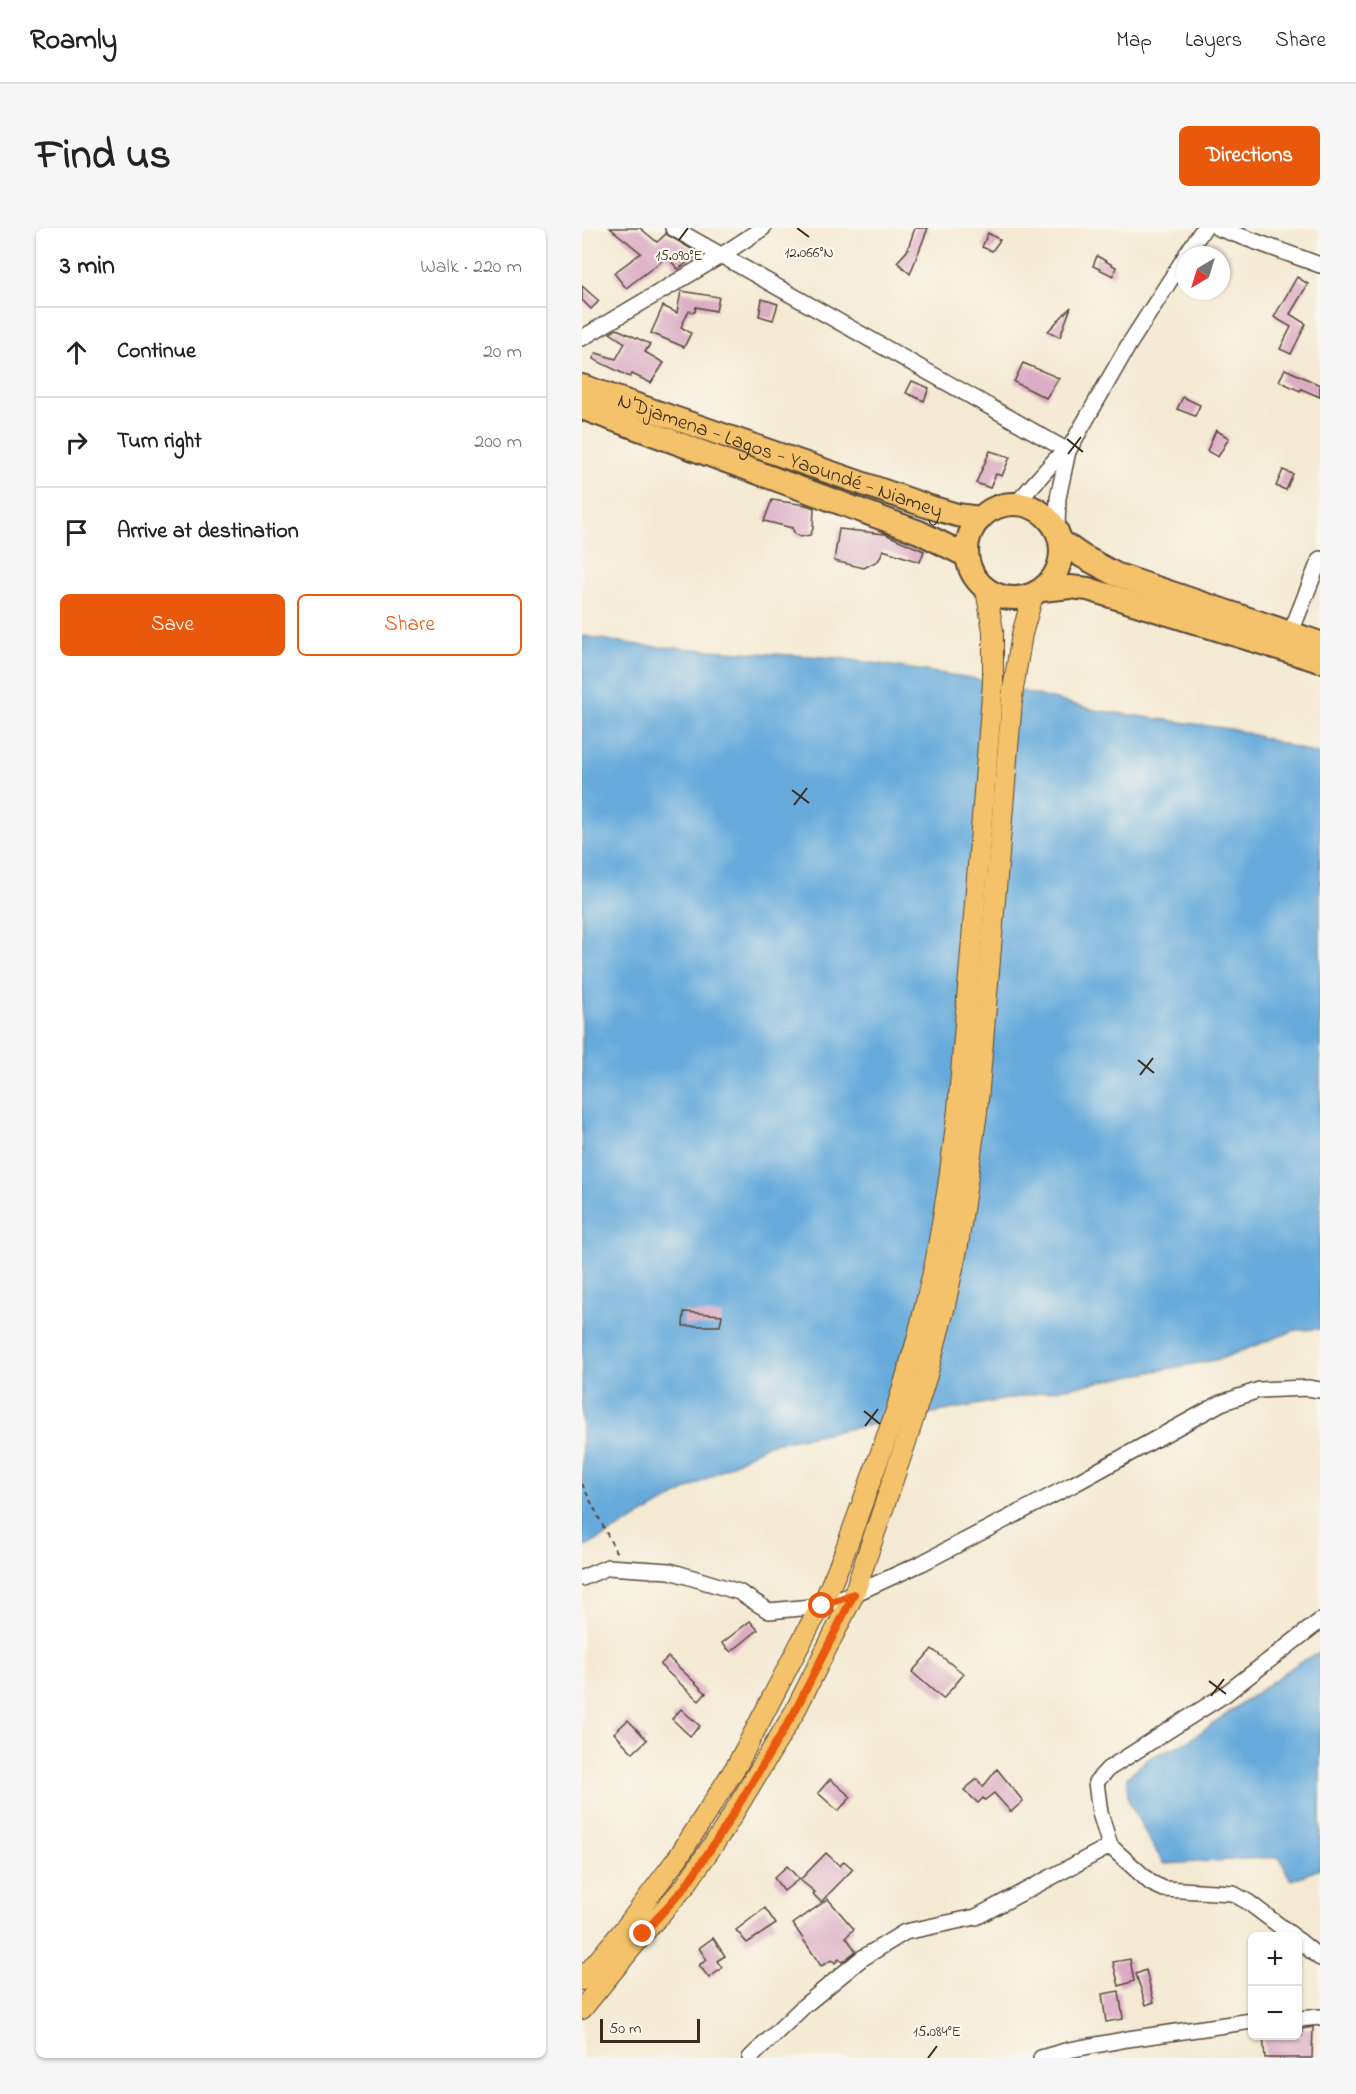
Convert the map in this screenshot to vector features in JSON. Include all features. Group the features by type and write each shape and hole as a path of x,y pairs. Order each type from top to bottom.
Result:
{"highway":[{"name":"N'Djamena - Lagos - Yaoundé - Niamey","path":"582,386 930,507 957,515 980,518"},
{"name":"N'Djamena - Lagos - Yaoundé - Niamey","path":"582,408 919,532 967,556"},
{"path":"1320,643 1115,574 1082,556 1060,535 1043,513 1034,508 1016,504 996,507 980,518 969,536 967,556 973,575 986,589 995,594 1014,598 1064,587 1088,589 1320,661"},
{"path":"1038,592 1055,575 1059,567 1060,535"}],"main road":[{"path":"582,1980 629,1923 679,1856 737,1764 822,1606 869,1488 895,1414 917,1340 948,1187 958,1110 994,667 993,631 986,589"},
{"path":"582,2009 685,1887 724,1829 794,1713 854,1594 927,1375 958,1245 977,1112 1013,689 1022,634 1038,592"}],"street":[{"path":"673,228 1068,450"},
{"path":"582,338 764,228"},
{"path":"1192,246 1204,228"},
{"path":"1218,228 1320,265"},
{"path":"1060,535 1058,498 1068,450 1128,345 1176,271"},
{"path":"1016,504 1055,460 1068,450"},
{"path":"1291,632 1320,559"},
{"path":"582,1578 608,1567 670,1571 739,1592 769,1611 822,1606 922,1563 1221,1403 1259,1390 1308,1388 1320,1390"},
{"path":"1288,1932 1248,1902 1232,1893 1157,1887 1110,1846 1100,1813 1096,1782 1108,1768 1224,1695 1320,1621"},
{"path":"750,2058 804,2006 861,1959 905,1932 976,1917 1110,1846"},
{"path":"1302,1943 1320,1958"},
{"path":"1302,2019 1320,2017"},
{"path":"1041,2058 1069,2050 1128,2039 1248,2022"}],"path":[{"path":"582,1484 613,1542 623,1568"}],"water":[{"path":"582,636 645,646 839,658 971,678 1095,710 1237,730 1320,755 1320,1329 1296,1330 1220,1359 768,1444 582,1549"},
{"path":"1320,1652 1320,1869 1291,1880 1279,1857 1164,1864 1128,1799 1127,1777 1149,1758 1187,1742 1300,1662"}],"building":[{"path":"610,228 640,228 657,242 666,234 700,254 678,269 667,257 626,288 614,273 641,253"},
{"path":"915,228 928,228 910,274 897,262 907,251"},
{"path":"988,233 1000,240 992,251 982,247"},
{"path":"1097,256 1116,267 1113,276 1093,266"},
{"path":"1297,277 1308,284 1290,314 1306,324 1291,354 1280,349 1291,327 1274,317"},
{"path":"582,286 599,301 591,309 582,300"},
{"path":"681,291 719,297 716,311 696,307 695,312 689,311 681,327 691,333 684,347 651,333 663,306 677,313"},
{"path":"762,299 778,304 773,320 759,316"},
{"path":"1071,307 1060,337 1048,331"},
{"path":"617,329 650,344 645,352 664,363 651,383 632,374 630,377 593,359 596,353 616,359 625,343 610,333"},
{"path":"1023,363 1059,378 1046,398 1014,382"},
{"path":"1285,369 1320,385 1320,397 1279,381"},
{"path":"912,381 929,388 924,401 906,393"},
{"path":"1183,397 1200,405 1195,416 1177,409"},
{"path":"1216,430 1229,438 1218,457 1207,451"},
{"path":"990,451 1010,457 1002,476 996,474 990,488 976,483"},
{"path":"1283,470 1293,474 1286,490 1276,486"},
{"path":"772,500 814,508 813,529 810,535 800,537 792,528 764,521"},
{"path":"839,529 885,534 924,551 920,562 883,550 879,560 864,568 834,561"},
{"path":"684,1312 722,1315 720,1326 683,1326"},
{"path":"750,1621 758,1630 731,1652 722,1643"},
{"path":"932,1649 964,1674 943,1699 912,1672"},
{"path":"668,1657 706,1693 699,1701 660,1665"},
{"path":"681,1709 700,1726 690,1736 672,1719"},
{"path":"628,1720 647,1740 633,1753 614,1733"},
{"path":"997,1769 1023,1801 1011,1812 994,1793 978,1803 964,1790 977,1779 983,1787"},
{"path":"830,1779 851,1797 838,1811 818,1793"},
{"path":"826,1853 840,1866 844,1861 853,1869 821,1902 813,1894 815,1892 800,1880"},
{"path":"787,1866 799,1879 784,1891 774,1878"},
{"path":"828,1899 854,1929 846,1937 856,1951 842,1962 839,1959 835,1963 832,1960 821,1966 793,1924"},
{"path":"765,1908 776,1924 747,1943 736,1930"},
{"path":"713,1938 725,1956 717,1961 722,1968 709,1978 699,1965 707,1960 699,1948"},
{"path":"1130,1959 1134,1981 1119,1986 1113,1962"},
{"path":"1146,1970 1154,2002 1146,2005 1136,1974"},
{"path":"1119,1991 1123,2019 1106,2022 1102,1994"},
{"path":"1313,2027 1312,2058 1265,2058 1263,2040 1302,2040 1302,2029"}],"route":[{"path":"643,1934 685,1887 724,1829 794,1713 854,1594 822,1606"}]}
